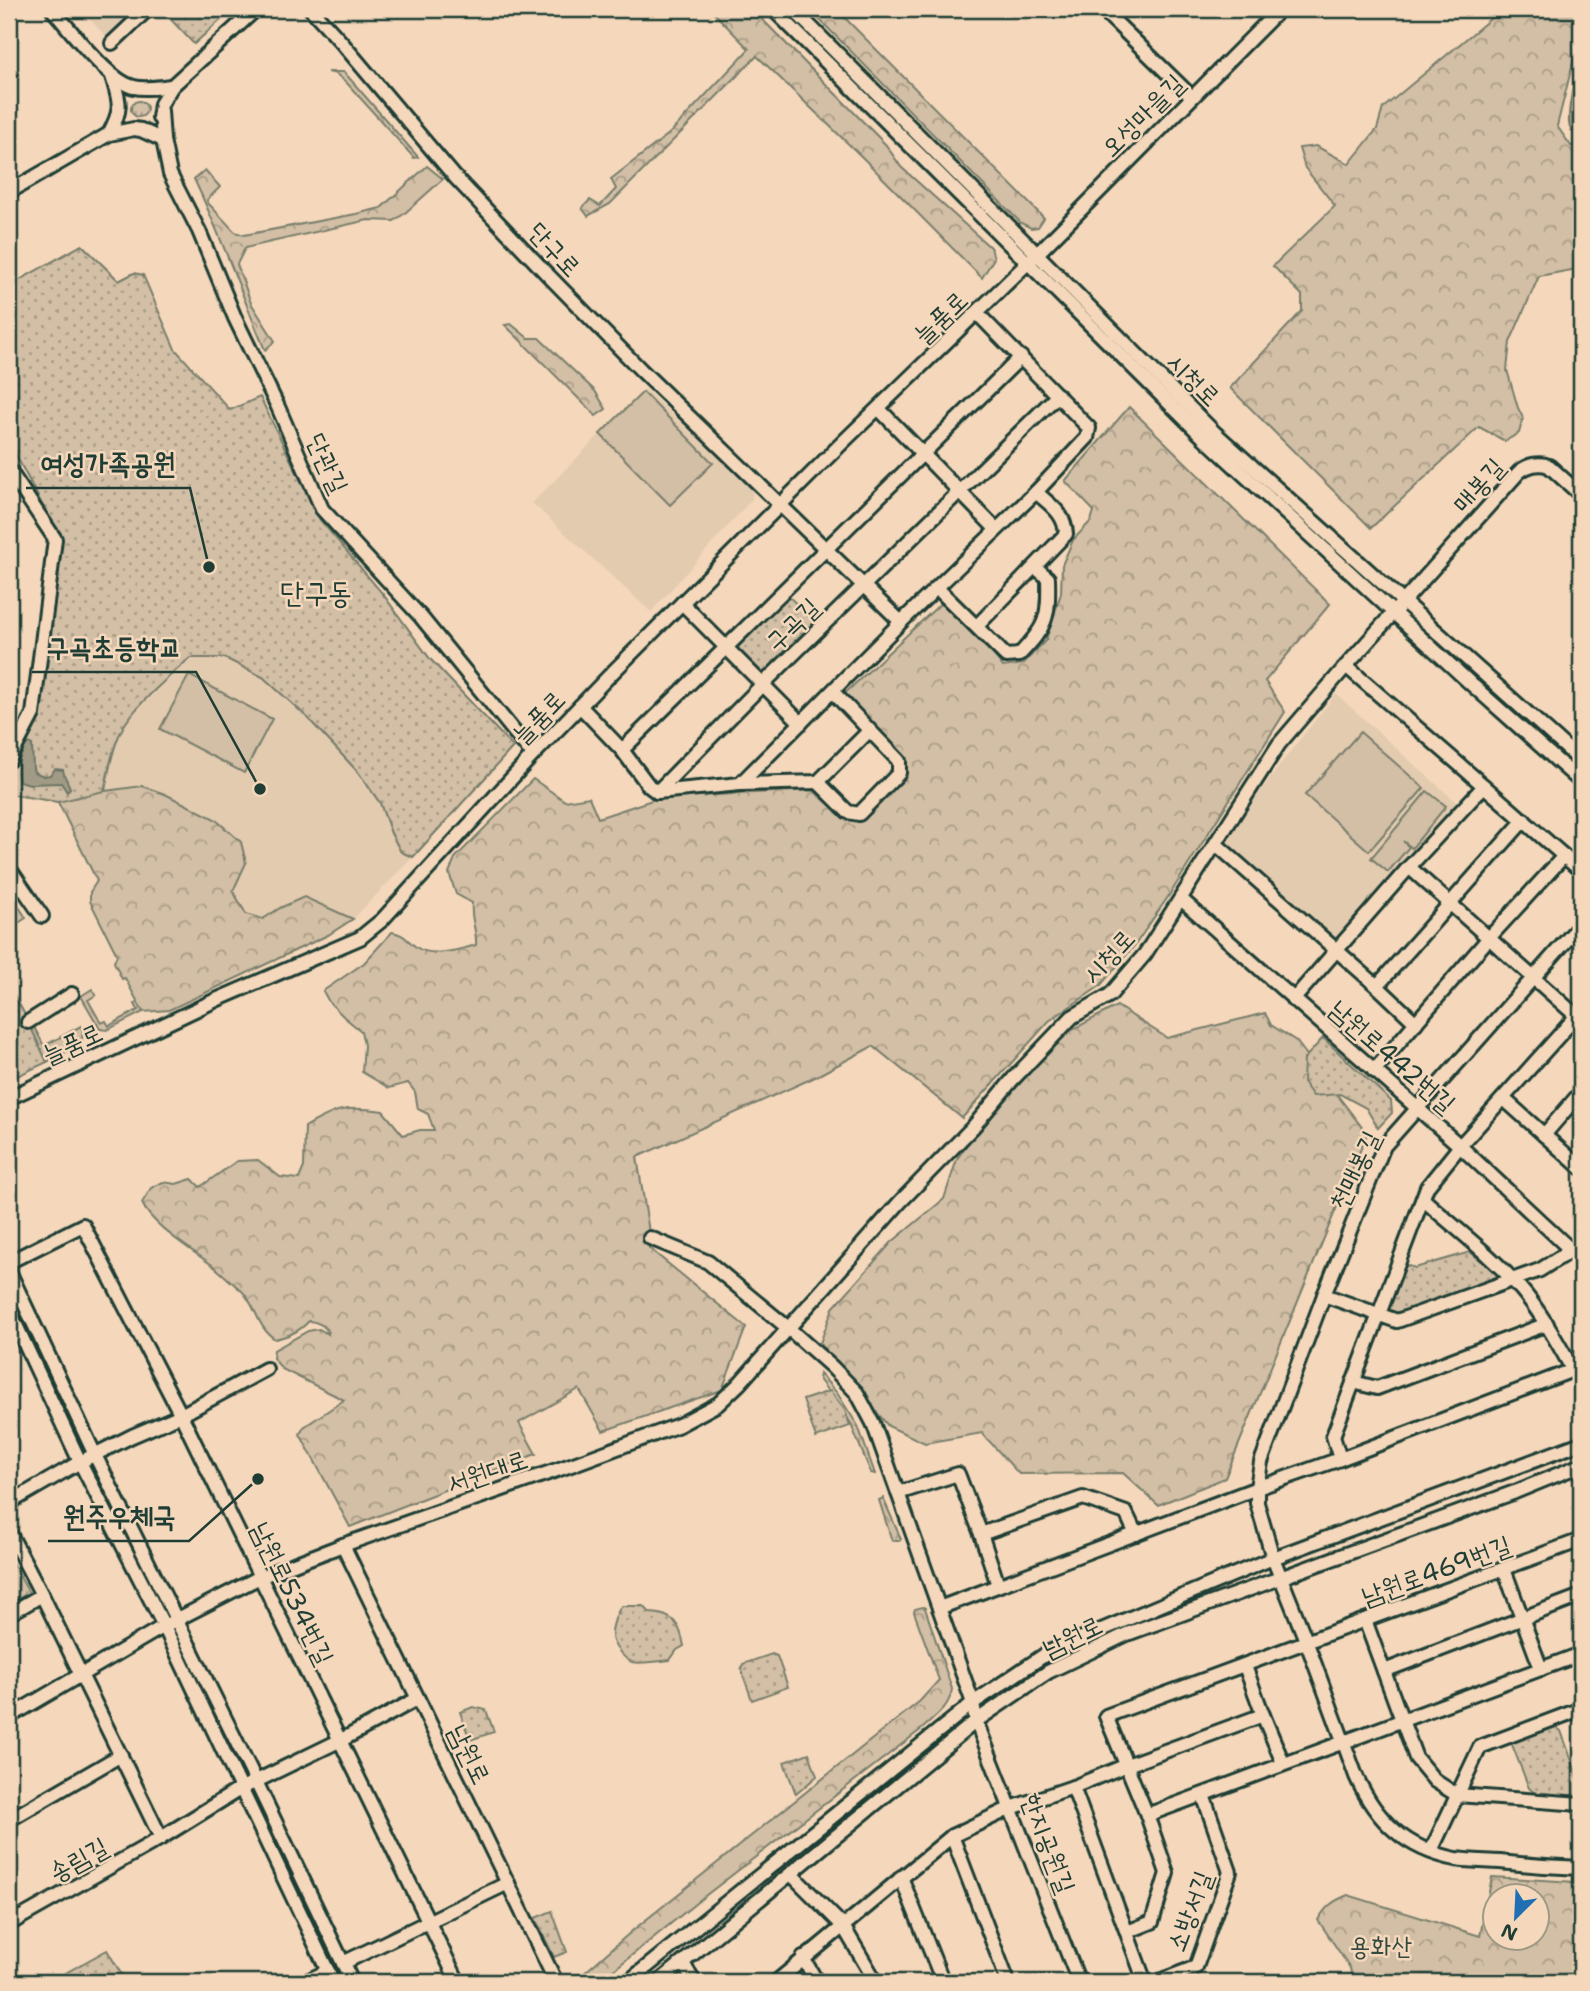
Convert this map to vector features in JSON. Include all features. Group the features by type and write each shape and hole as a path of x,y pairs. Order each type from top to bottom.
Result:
{"street":[{"path":"52,9 112,76 120,101 119,115 109,134"},
{"path":"112,43 148,9"},
{"path":"9,192 109,134 155,124 172,86 256,9"},
{"name":"단구로","path":"311,9 455,177 547,274 641,370 901,622"},
{"name":"시청로","path":"773,9 1215,433 1581,761"},
{"name":"시청로","path":"793,9 1203,437 1581,782"},
{"path":"1102,9 1192,97"},
{"name":"오성마을길","path":"1033,258 1280,9"},
{"path":"112,76 157,95 161,107"},
{"path":"120,101 123,95 141,88 172,86"},
{"name":"단관길","path":"161,107 163,140 170,174 199,231 235,318 278,407 322,509 421,617 533,755"},
{"path":"119,115 127,126 163,140"},
{"name":"늘품로","path":"9,1098 216,1000 360,937 391,911 533,755 682,603 1033,258"},
{"path":"740,784 901,622 1036,492 1087,438 1089,428 977,313"},
{"name":"구곡길","path":"622,750 1021,357"},
{"name":"구곡길","path":"657,792 762,685 1058,395"},
{"path":"879,409 996,529"},
{"name":"매봉길","path":"1393,612 1525,467 1537,464 1549,466 1581,495"},
{"path":"9,470 55,539 33,715 9,760"},
{"path":"977,626 1066,534 1063,517 1036,492"},
{"path":"937,588 1006,656 1020,655 1045,624 1048,578 1035,567"},
{"path":"682,603 801,723"},
{"name":"시청로","path":"788,1328 900,1202 973,1127 1013,1079 1072,1017 1110,995 1145,954 1279,744 1393,612"},
{"path":"1346,666 1581,871"},
{"path":"818,782 848,812 859,814 899,773 899,761 833,692"},
{"path":"580,706 657,792 740,784 818,782 869,731"},
{"path":"1293,1000 1484,786"},
{"path":"1377,986 1524,820"},
{"path":"1216,844 1416,1023"},
{"path":"1374,1070 1564,856"},
{"path":"1340,1459 1332,1436 1427,1187 1460,1146 1580,1016 1488,939 1409,867"},
{"path":"9,868 42,916"},
{"name":"남원로442번길","path":"1181,899 1577,1247 1581,1262"},
{"name":"천매봉길","path":"1273,1558 1257,1503 1261,1462 1384,1146 1581,924"},
{"path":"28,1022 72,994"},
{"path":"1544,1135 1581,1092"},
{"path":"1504,1098 1581,1168"},
{"path":"939,1608 1577,1368 1513,1281 1423,1199"},
{"name":"남원로534번길","path":"9,1262 83,1225 181,1415 458,1982"},
{"path":"650,1238 708,1262 788,1328 857,1393 873,1423 973,1703"},
{"path":"1324,1295 1397,1321 1540,1270 1577,1247"},
{"path":"9,1271 94,1455 352,1982"},
{"path":"10,1314 80,1462 164,1626 330,1976 304,1982"},
{"path":"1353,1382 1377,1388 1547,1324"},
{"name":"서원대로","path":"164,1626 260,1577 680,1425 718,1404 788,1328"},
{"path":"9,1503 80,1462 181,1415 266,1369"},
{"name":"남원로","path":"628,1982 973,1703 1049,1652 1273,1558 1581,1443"},
{"name":"남원로","path":"659,1982 976,1721 1048,1672 1127,1634 1515,1492 1581,1465"},
{"path":"898,1493 958,1474 998,1585"},
{"path":"981,1534 1083,1498 1126,1513 1136,1534"},
{"path":"9,1532 161,1838 240,1789 417,1699"},
{"name":"남원로469번길","path":"1107,1716 1581,1541"},
{"name":"남원로","path":"343,1545 556,1982"},
{"path":"1273,1558 1364,1795 1394,1832 1414,1845 1456,1859 1581,1868"},
{"path":"1504,1569 1541,1669"},
{"path":"9,1614 42,1595"},
{"path":"1384,1671 1581,1596"},
{"path":"1365,1620 1416,1758 1435,1781 1457,1795 1581,1804"},
{"path":"9,1717 164,1626"},
{"path":"1147,1815 1581,1654"},
{"path":"1245,1666 1283,1763"},
{"name":"한지공원길","path":"973,1703 976,1721 1079,1982"},
{"path":"1431,1851 1480,1747 1581,1709"},
{"path":"776,1982 952,1836 1011,1808 1263,1715"},
{"name":"소방서길","path":"1107,1716 1167,1873 1152,1922 1126,1932"},
{"path":"9,1820 121,1755"},
{"name":"소방서길","path":"1073,1787 1145,1982"},
{"name":"소방서길","path":"1157,1982 1196,1967 1230,1872 1203,1795"},
{"path":"952,1836 1008,1982"},
{"name":"송림길","path":"9,1908 12,1922 161,1838"},
{"path":"790,1874 843,1926 876,1982"},
{"path":"901,1877 943,1982"},
{"path":"343,1963 508,1883"},
{"path":"803,1958 817,1982"},
{"path":"683,1963 694,1982"}],"shaded area":[{"path":"79,9 141,9 109,39"},
{"path":"1581,57 1581,134 1571,130 1569,117"},
{"path":"645,389 751,489 753,494 752,499 651,612 532,503"},
{"path":"189,658 225,658 263,677 306,716 358,772 380,803 401,852 413,857 353,919 304,897 263,919 245,914 233,891 246,863 241,842 215,819 165,794 104,791 112,756 124,725"},
{"path":"1336,694 1455,801 1455,805 1330,941 1229,846 1226,839"},
{"path":"25,745 32,745 34,772 44,776 50,775 55,769 63,770 70,788 67,792 61,783 30,784 19,781 20,758"}],"green space":[{"path":"161,9 233,9 194,44"},
{"path":"710,9 752,9 886,145 901,167 991,248 994,258 982,278 757,56 610,204 588,216 582,208 590,200 600,206 616,189 611,179 670,133 749,49"},
{"path":"809,9 836,9 1044,218 1038,227 1031,228 1021,223"},
{"path":"1502,9 1574,9 1578,42 1557,126 1571,146 1581,145 1581,271 1577,269 1539,276 1510,342 1507,370 1523,418 1519,433 1505,441 1479,427 1371,528 1230,388 1302,311 1302,295 1273,266 1335,206 1305,168 1299,148 1316,146 1349,164 1377,129 1383,108"},
{"path":"328,72 344,72 418,157 414,158 346,82 336,74"},
{"path":"139,101 145,103 145,115 139,117 133,115 131,109 133,103"},
{"path":"427,166 443,179 394,221 368,220 245,248 237,264 251,303 275,341 265,350 194,179 205,170 220,187 207,200 208,203 235,232 244,235 381,208"},
{"path":"82,245 119,281 134,273 143,275 140,391 382,593 430,659 513,747 413,857 401,852 380,803 358,772 306,716 263,677 225,658 189,658 128,718 114,750 105,791 142,786 165,794 215,819 241,842 246,863 233,891 246,914 263,919 304,897 353,919 328,935 169,1010 143,1012 125,978 122,979 114,962 117,955 90,901 90,892 97,881 58,802 9,794 9,767 36,715 62,542 9,442 9,286"},
{"path":"82,245 119,281 134,273 143,275 175,349 230,410 260,397 320,520 382,593 430,659 513,747 413,857 401,852 380,803 358,772 306,716 263,677 225,658 190,658 139,707 117,739 104,791 58,802 9,794 9,767 36,715 62,542 9,442 9,286"},
{"path":"511,324 528,338 539,338 595,391 606,409 596,416 505,325"},
{"path":"643,392 713,463 670,505 600,434"},
{"path":"1129,407 1330,604 1265,681 1285,712 1135,945 1100,986 1049,1021 962,1118 873,1046 813,1078 637,1157 650,1238 649,1248 746,1327 722,1390 603,1431 579,1389 519,1423 536,1454 350,1527 300,1434 304,1427 344,1400 282,1369 273,1358 274,1350 308,1331 319,1329 328,1334 327,1331 321,1324 309,1321 297,1331 275,1339 264,1329 241,1290 154,1220 142,1203 151,1188 163,1182 176,1184 192,1179 200,1187 237,1161 258,1160 280,1177 299,1179 304,1167 305,1127 342,1110 383,1111 403,1135 420,1130 434,1130 428,1114 418,1109 415,1092 408,1083 389,1088 362,1072 364,1045 361,1031 329,1002 323,991 364,963 392,932 429,952 445,952 476,945 472,903 456,894 449,873 455,858 533,779 565,801 589,797 598,818 658,798 813,790 846,819 878,799 901,758 841,697 940,604 967,624 1003,667 1023,664 1046,640 1061,593 1062,565 1073,540 1091,521 1094,511 1065,481"},
{"path":"786,594 819,625 762,677 732,647"},
{"path":"189,675 272,719 244,773 160,729"},
{"path":"1360,732 1424,788 1369,851 1305,795"},
{"path":"1427,791 1446,806 1412,848 1403,841 1409,847 1388,872 1371,858"},
{"path":"9,891 26,918 9,929"},
{"path":"9,986 47,1062 9,1080"},
{"path":"92,989 96,995 88,1000 101,1023 106,1021 109,1026 138,1010 135,1004 139,1002 143,1012 107,1030 100,1029 81,996"},
{"path":"1117,1006 1167,1038 1265,1013 1271,1025 1296,1041 1367,1134 1225,1478 1158,1505 1123,1473 1019,1474 982,1433 925,1443 888,1426 820,1343 833,1308 892,1242 944,1199 957,1159 976,1131 1066,1033"},
{"path":"81,1026 81,1044 47,1062 31,1028 34,1027 44,1046"},
{"path":"1323,1038 1391,1101 1392,1113 1378,1128 1366,1108 1340,1094 1313,1096 1303,1082 1304,1059"},
{"path":"1470,1252 1503,1278 1395,1317 1385,1309 1403,1264 1415,1268"},
{"path":"820,1374 837,1393 858,1426 875,1474 871,1473 850,1422 819,1379"},
{"path":"830,1391 845,1410 850,1426 816,1438 803,1400"},
{"path":"883,1498 900,1540 892,1541 879,1500"},
{"path":"9,1557 29,1593 9,1604"},
{"path":"622,1606 644,1606 650,1613 670,1618 678,1626 684,1646 677,1650 670,1660 632,1662 622,1655 612,1636 615,1620"},
{"path":"923,1607 952,1689 942,1711 599,1982 574,1982 632,1931 920,1701 939,1680 914,1612 915,1609"},
{"path":"772,1654 777,1656 788,1687 752,1700 741,1669 743,1664"},
{"path":"473,1707 486,1710 494,1732 470,1740 460,1712"},
{"path":"1554,1726 1561,1731 1581,1786 1581,1800 1537,1795 1529,1788 1511,1742"},
{"path":"809,1753 817,1776 796,1794 784,1762"},
{"name":"용화산","path":"1492,1877 1576,1882 1581,1927 1581,1982 1353,1982 1350,1968 1318,1920 1330,1904 1348,1895 1480,1936 1482,1926 1482,1952 1552,1952 1552,1882 1491,1882"},
{"path":"552,1911 567,1952 554,1957 535,1918"},
{"path":"107,1950 126,1982 68,1982 64,1974"}],"place":[{"name":"여성가족공원","path":"209,567"},
{"name":"구곡초등학교","path":"260,789"},
{"name":"원주우체국","path":"258,1479"}],"district":[{"name":"단구동","path":"316,592"}]}
